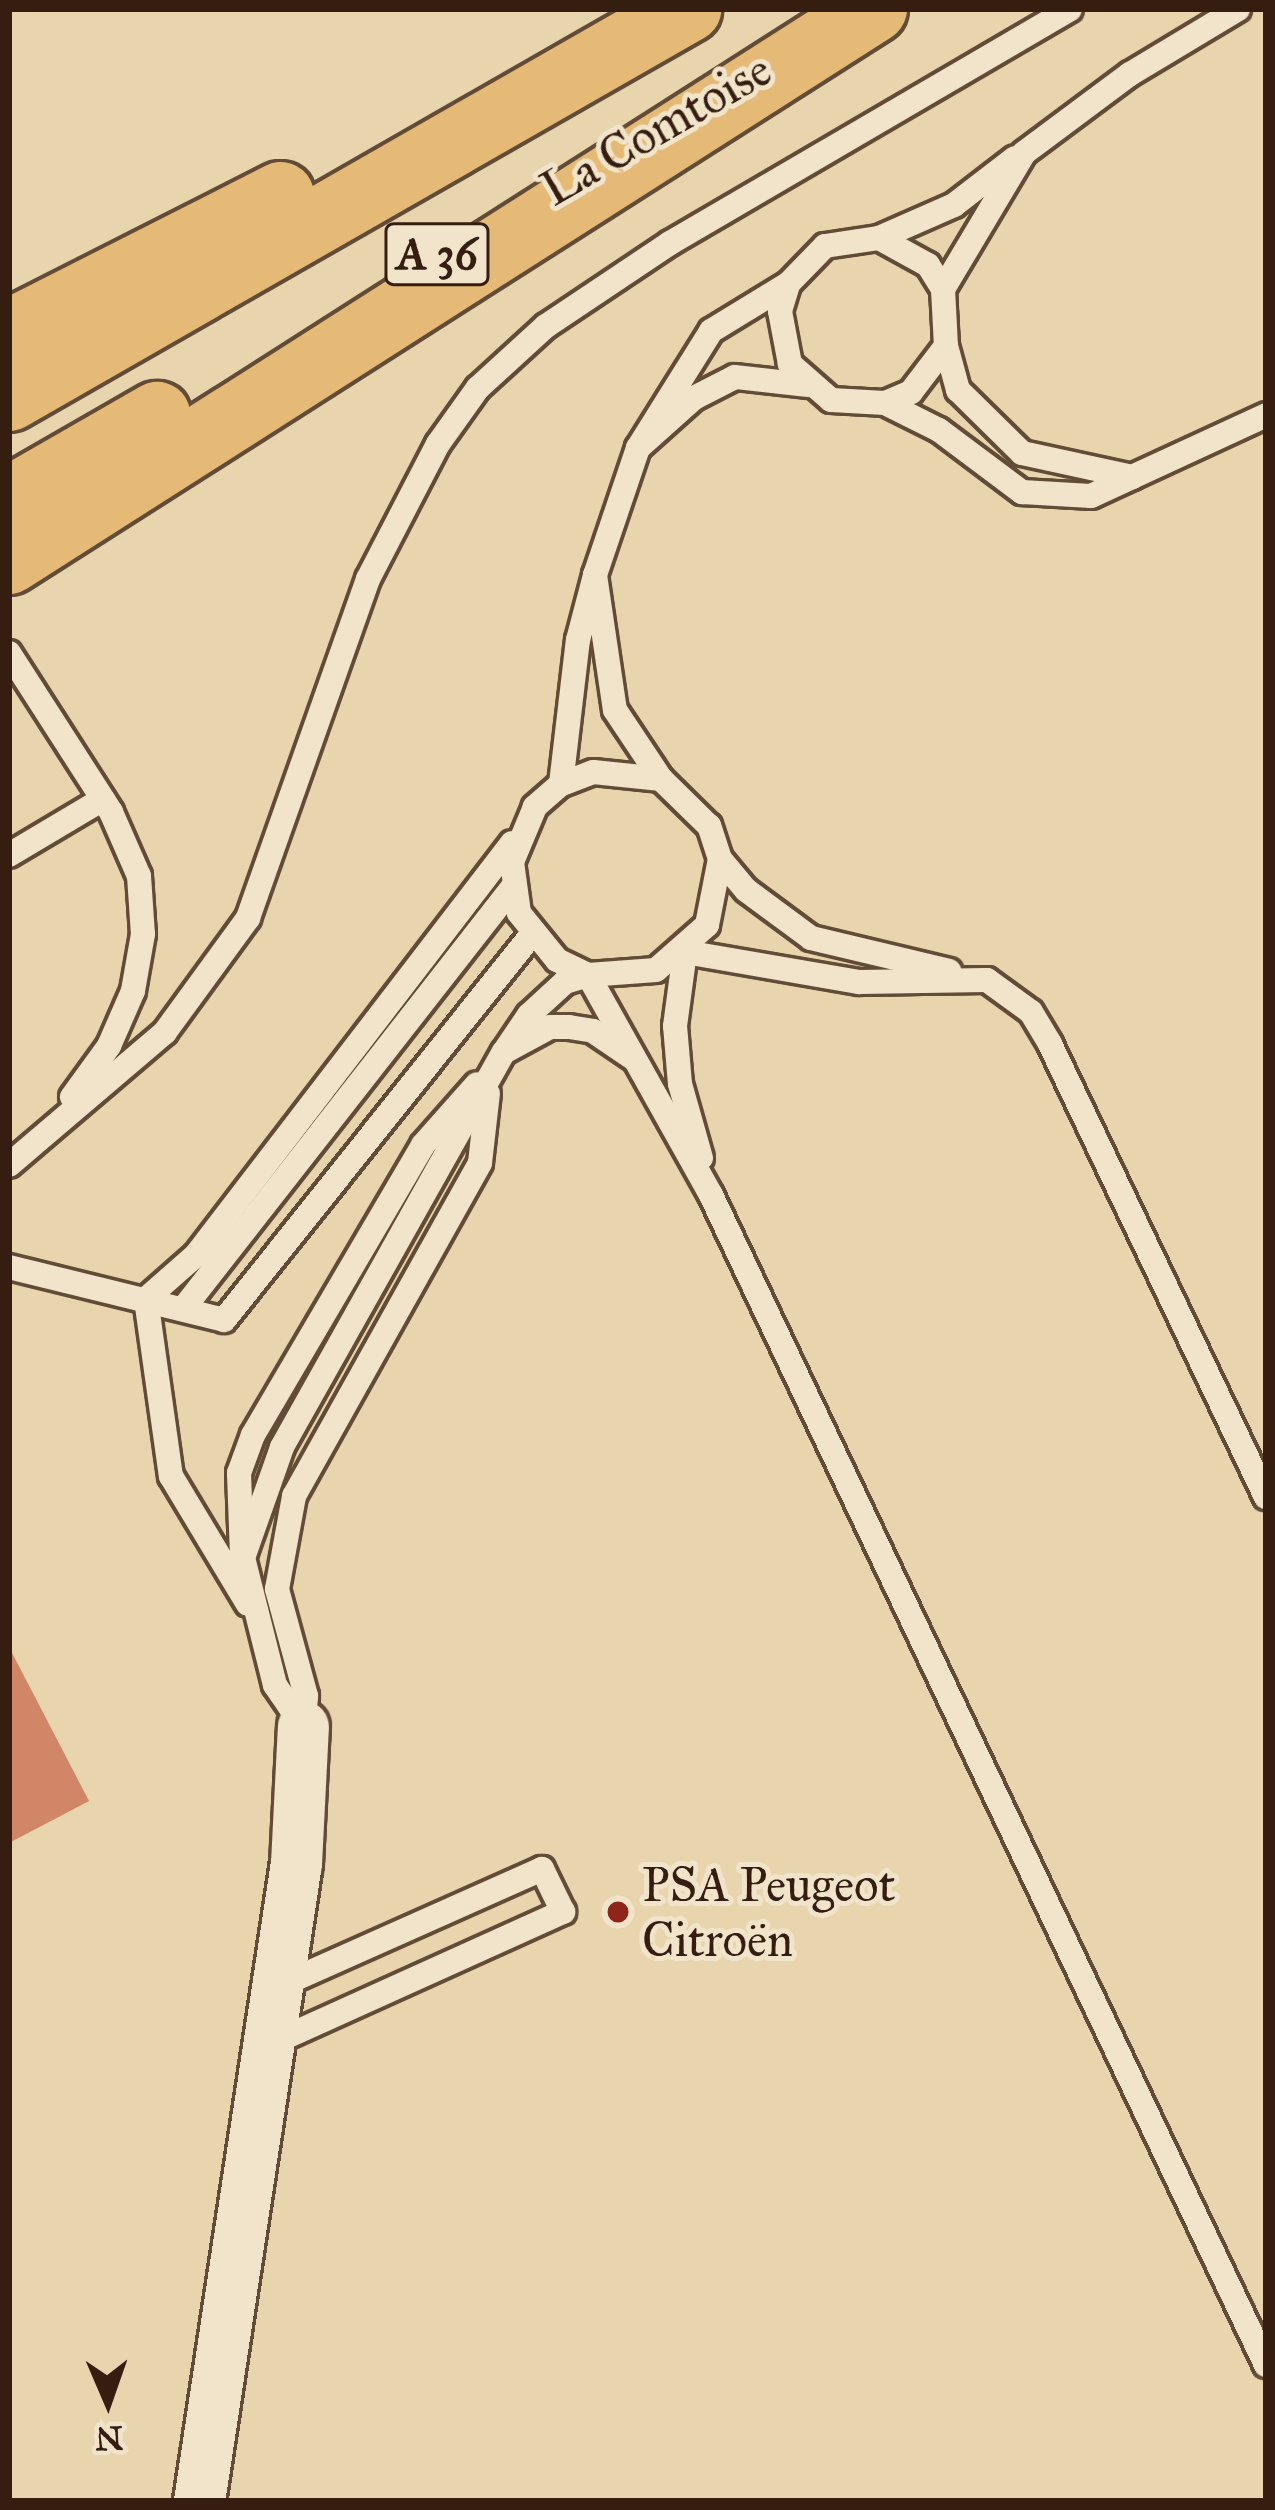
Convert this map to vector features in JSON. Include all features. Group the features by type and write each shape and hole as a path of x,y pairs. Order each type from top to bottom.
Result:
{"highway":[{"path":"9,333 675,9"},
{"name":"La Comtoise","path":"9,398 688,9"},
{"name":"La Comtoise","path":"9,500 865,9"},
{"path":"9,560 874,9"}],"street":[{"path":"199,2501 296,1863 303,1726"}],"lane":[{"path":"9,1166 165,1032 248,918 290,818 368,579 438,444 478,388 546,326 670,243 1070,9"},
{"path":"146,1299 196,1256 561,784 578,640 595,574 638,448 710,331 788,284 825,246 879,238 954,205 1113,85 1238,9"},
{"path":"1024,153 943,289 946,346 958,390 1022,453 1079,471 1140,477"},
{"path":"879,238 906,247 943,289"},
{"path":"788,284 781,338 808,385"},
{"path":"885,403 911,392 946,346"},
{"path":"638,448 694,398 735,377 808,385 831,400 885,403 939,430 1022,492 1091,496 1266,416"},
{"path":"595,574 616,710 661,779 699,812 719,859 746,890 812,938 987,980 1031,1012 1266,1497"},
{"path":"9,652 103,799 140,875 143,934 133,991 109,1046 50,1128"},
{"path":"561,784 627,770 661,779"},
{"path":"9,855 103,799"},
{"path":"518,837 512,888 532,936 588,975 711,1195 1266,2365"},
{"path":"711,1195 680,1084 675,1026 685,952 719,893 719,859"},
{"path":"183,1309 512,888"},
{"path":"9,1267 224,1320 532,936"},
{"path":"303,1726 275,1685 252,1610 243,1558 282,1447 449,1159 498,1060 529,1015 566,982 588,975 639,974 685,952 859,982 987,980"},
{"path":"303,1726 306,1696 277,1589 294,1496 480,1163 498,1060 550,1027 569,1027 593,1030 635,1060"},
{"path":"146,1299 171,1476 252,1610"},
{"path":"266,2046 563,1912 542,1869 276,1988"}],"building":[{"path":"9,1647 89,1801 9,1843"}],"place":[{"name":"PSA Peugeot Citroën","path":"618,1912"}]}
